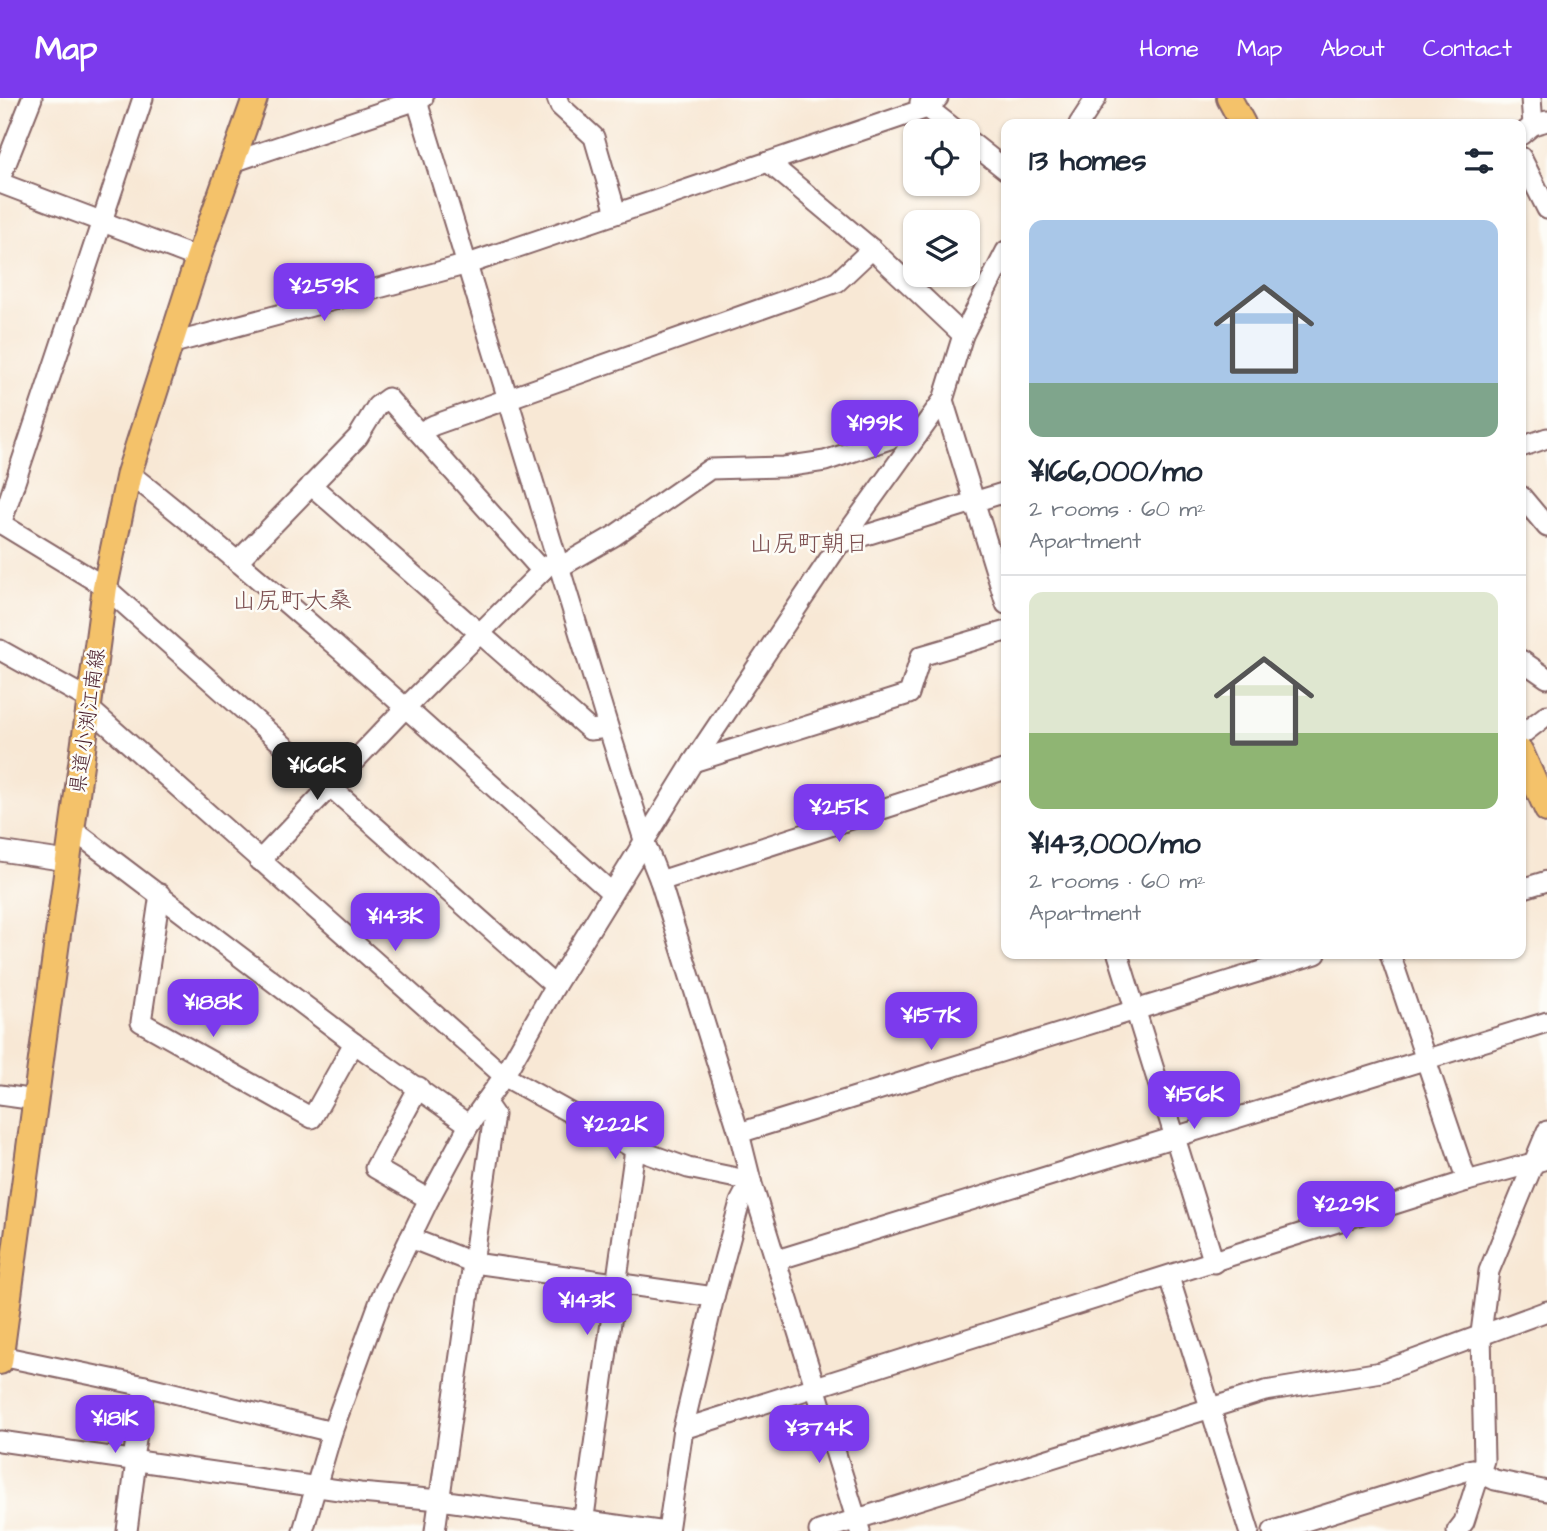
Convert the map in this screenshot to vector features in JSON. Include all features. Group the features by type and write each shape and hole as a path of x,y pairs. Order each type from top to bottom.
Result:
{"main road":[{"name":"県道小渕江南線","path":"1,1351 8,1246 36,1100 105,587 129,473 198,258 255,98"},
{"path":"1228,98 1239,119"},
{"path":"1526,762 1547,810"}],"street":[{"path":"32,98 0,181 198,258"},
{"path":"143,98 0,524 105,587 555,986"},
{"path":"557,98 560,107 594,137 616,213"},
{"path":"1082,119 1096,98"},
{"path":"1531,98 1534,127"},
{"path":"233,162 418,99 509,398 553,565 660,881 859,1525"},
{"path":"170,344 468,264 768,162 927,101 945,119"},
{"path":"980,149 1001,166"},
{"path":"768,162 872,249 962,335"},
{"path":"1526,167 1547,209"},
{"path":"420,432 837,282 872,249"},
{"path":"303,1531 332,1432 381,1298 429,1199 469,1125 504,1076 555,986 693,762 840,544 943,400 962,335 1001,261"},
{"path":"237,562 358,437 376,406 388,398 553,565"},
{"path":"943,400 1001,587"},
{"path":"259,861 405,708 553,565 614,536 710,469 784,467 825,461 904,434 917,436"},
{"path":"1526,445 1547,438"},
{"path":"129,473 192,522 612,893"},
{"path":"311,485 590,730 608,728"},
{"path":"840,544 1001,493"},
{"path":"1526,502 1547,527"},
{"path":"693,762 909,694 921,656 1001,632"},
{"path":"0,650 90,705 259,861 504,1076 635,1149 688,1168 751,1181"},
{"path":"1526,662 1544,669"},
{"path":"1526,731 1547,715"},
{"path":"660,881 1001,771"},
{"path":"72,829 355,1043 469,1125"},
{"path":"0,851 67,861"},
{"path":"1526,887 1547,881"},
{"path":"160,894 141,1022 312,1118 355,1043"},
{"path":"1119,959 1214,1263"},
{"path":"739,1133 1300,959"},
{"path":"1392,959 1467,1181"},
{"path":"777,1260 1547,1022"},
{"path":"419,1087 375,1168 429,1199"},
{"path":"0,1095 36,1100"},
{"path":"435,1531 494,1115 485,1102"},
{"path":"1462,1528 1484,1460 1480,1336 1489,1271 1541,1161 1547,1131"},
{"path":"583,1526 635,1149"},
{"path":"683,1429 1467,1181 1541,1161"},
{"path":"668,1531 683,1429 714,1297 740,1202 751,1181"},
{"path":"410,1238 474,1263 714,1297"},
{"path":"1169,1277 1249,1531"},
{"path":"819,1531 859,1525 1265,1391 1381,1372 1547,1311"},
{"path":"1,1351 332,1432"},
{"path":"127,1531 136,1461 134,1452 145,1386"},
{"path":"0,1441 360,1493 440,1500 583,1526 659,1531"},
{"path":"1273,1531 1472,1469 1495,1480 1547,1491"}],"district":[{"name":"山尻町朝日","path":"809,543"},
{"name":"山尻町大桑","path":"292,600"}]}
